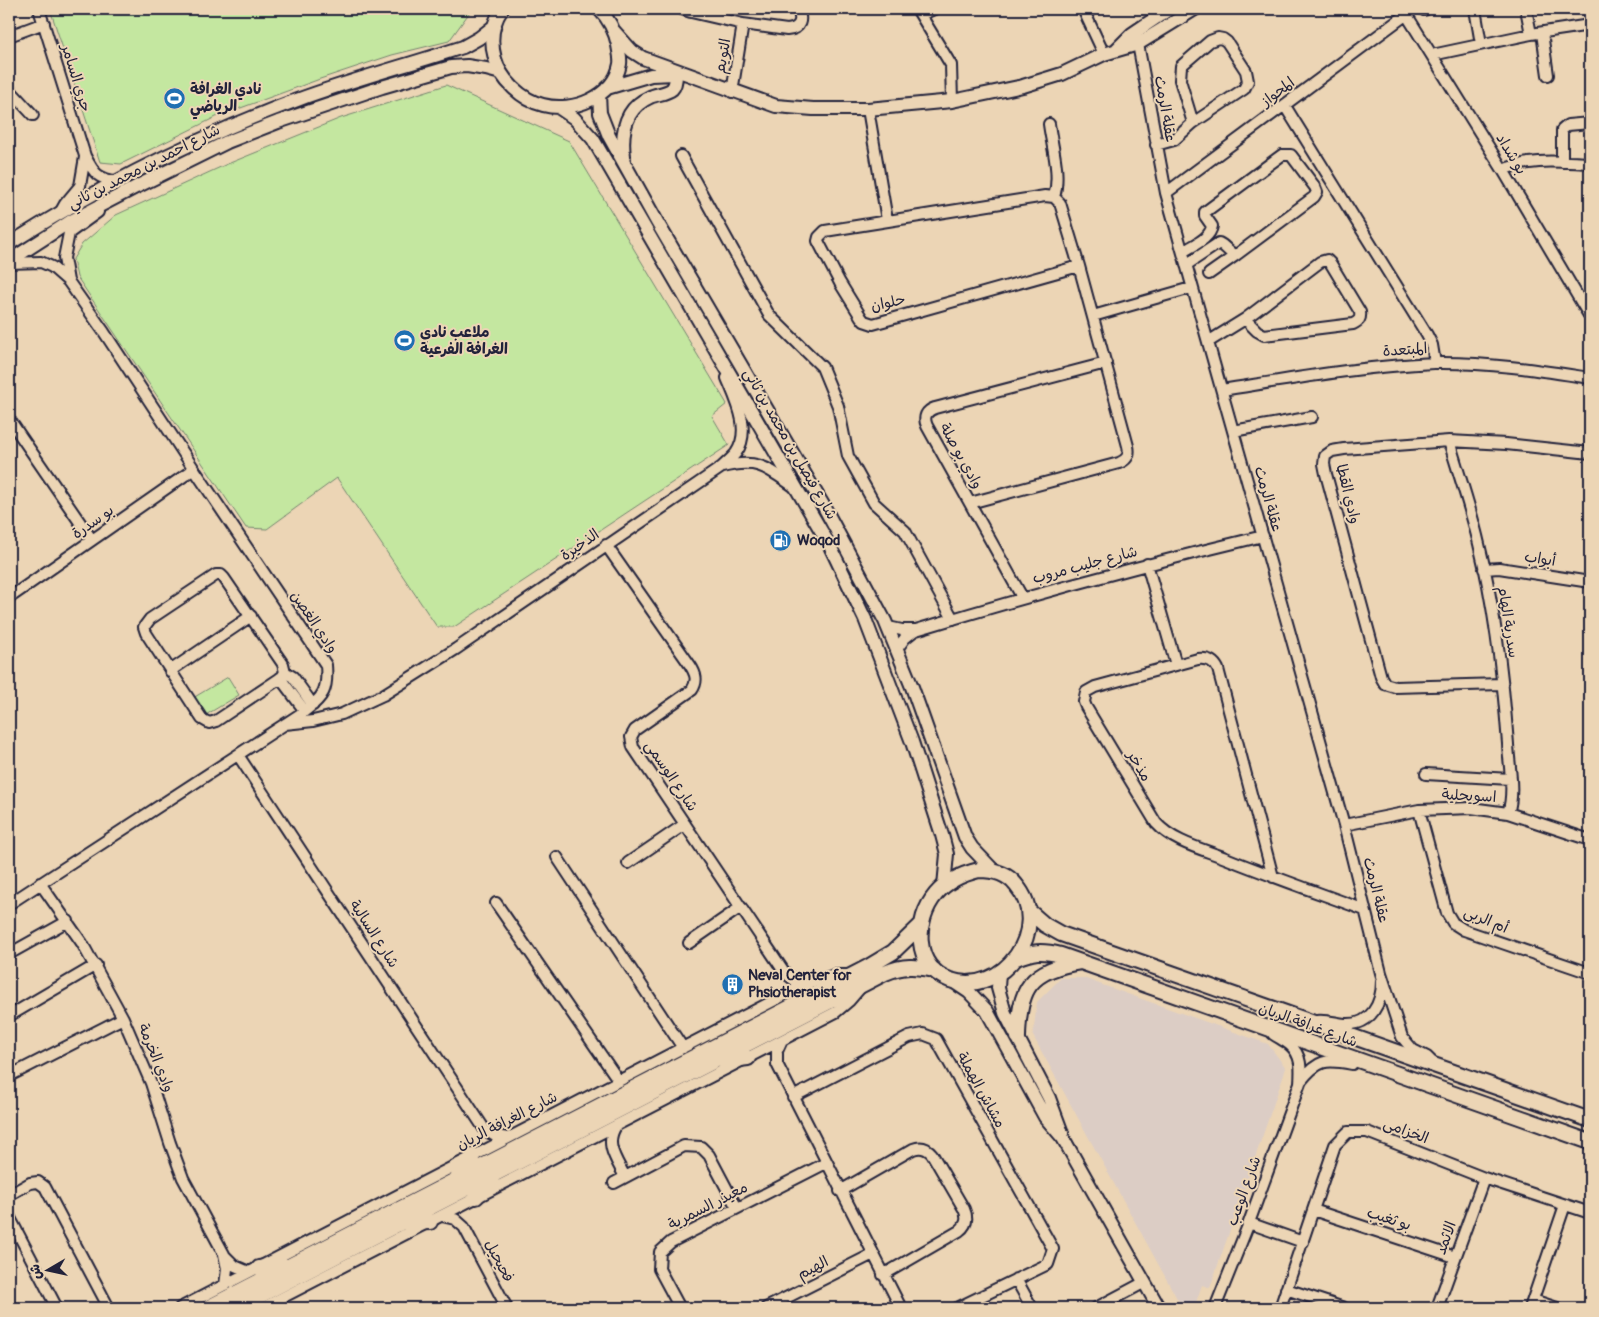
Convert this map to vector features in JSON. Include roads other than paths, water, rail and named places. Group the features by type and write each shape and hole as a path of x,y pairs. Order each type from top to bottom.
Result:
{"main road":[{"path":"979,870 994,871 1013,881 1025,897 1030,912 1026,936 1014,959 999,972 974,983 951,980 930,966 922,951 920,926 924,913 931,900 944,886 961,875 979,870"},
{"name":"شارع غرافة الريان","path":"1030,912 1045,925 1061,934 1590,1120"},
{"name":"شارع الغرافة الريان","path":"207,1308 885,958 920,926"},
{"name":"شارع غرافة الريان","path":"1014,959 1027,953 1040,951 1061,955 1590,1142"},
{"path":"1018,1037 1019,1010 1030,985 1038,976 1050,969 1083,962"},
{"path":"236,1308 885,973 903,967 914,966 934,970"},
{"path":"714,1062 752,1056"},
{"path":"514,1135 541,1134"},
{"path":"453,1180 478,1154"},
{"path":"472,1200 496,1174"},
{"path":"400,1224 436,1219"},
{"path":"254,1270 292,1264"},
{"path":"201,1308 211,1293"}],"street":[{"name":"جري السامر","path":"39,9 85,156 96,175 121,187"},
{"path":"502,9 493,27 492,48 501,73 524,97 543,105 558,107 578,104 603,92 651,75 682,75"},
{"path":"599,9 608,19 614,31 620,56 620,64 616,76 603,92"},
{"name":"التويم","path":"682,9 744,24 793,30 801,22 801,16 797,9"},
{"path":"934,9 919,12 951,66 952,101"},
{"path":"1083,9 1110,52"},
{"path":"1135,39 1169,9"},
{"path":"614,31 636,55 682,75 776,106 868,110 952,101 1024,86 1062,74 1195,9"},
{"path":"1475,9 1481,44"},
{"path":"1526,9 1536,34 1548,75"},
{"name":"بو شداد","path":"1405,11 1503,170 1590,317"},
{"name":"المحواز","path":"1166,193 1285,106 1405,11"},
{"path":"9,36 44,23"},
{"name":"التويم","path":"732,92 744,24"},
{"path":"1432,55 1481,44 1590,25"},
{"name":"شارع احمد بن محمد بن ثاني","path":"9,262 165,157 306,97 463,46 479,38 493,27"},
{"name":"عقلة الرمث","path":"1135,39 1166,193 1344,825 1382,973 1402,1038 1413,1050 1427,1056 1434,1065"},
{"path":"1156,145 1174,140 1193,123 1247,85 1248,76 1246,71 1223,39 1210,41 1181,66 1180,80 1193,123"},
{"name":"شارع احمد بن محمد بن ثاني","path":"9,244 60,214 234,139 286,119 382,87 458,66 486,69 501,73"},
{"path":"624,163 622,139 629,113 640,102 673,88 682,75"},
{"path":"9,89 34,115"},
{"name":"شارع فيصل بن محمد بن ثاني","path":"603,92 602,119 624,163 828,513 872,593 898,649 958,821 972,848 994,871"},
{"path":"1285,106 1427,335 1432,345 1435,363"},
{"name":"شارع فيصل بن محمد بن ثاني","path":"558,107 574,118 593,139 830,546 865,619 912,742 947,854 944,886"},
{"path":"868,110 887,220"},
{"path":"1562,162 1562,130 1568,125 1590,123"},
{"path":"970,503 1124,461 1128,457 1129,452 1079,266 1063,211 1060,203 1054,197 1057,187 1057,176 1049,124"},
{"path":"1196,220 1282,155 1291,155 1317,192 1314,197 1209,274"},
{"name":"جري السامر","path":"60,214 65,204 80,186 85,156"},
{"path":"681,156 769,315 822,367 838,406 848,456 874,503 905,531 953,618"},
{"path":"1503,170 1526,162 1590,163"},
{"name":"وادي الغصن","path":"68,281 64,258 69,233 121,187"},
{"name":"حلوان","path":"1054,197 1038,196 825,231 818,241 840,284 861,317 872,324 1079,266"},
{"path":"1182,252 1205,238 1211,231 1212,226 1205,212"},
{"path":"1186,265 1219,243 1224,245 1230,254 1236,255"},
{"path":"1208,342 1245,319 1320,262 1327,260 1332,264 1360,312 1361,317 1354,324 1264,335 1245,319"},
{"name":"وادي الغصن","path":"9,262 41,262 52,267 68,281 326,665 327,681 319,700 309,708 9,904"},
{"path":"1093,316 1192,288"},
{"name":"الذخيرة","path":"284,724 313,721 356,708 384,695 456,649 722,467 736,453 742,440 743,422 737,402 713,345"},
{"name":"وادي بو صلة","path":"1022,598 927,426 925,422 927,413 935,408 1106,363"},
{"name":"المبتعدة","path":"1222,390 1361,369 1435,363 1513,367 1590,378"},
{"path":"1233,431 1312,417"},
{"path":"9,418 92,540"},
{"name":"وادي القطا","path":"1502,684 1395,687 1385,684 1381,678 1326,474 1325,456 1332,451 1344,449 1449,441 1506,444 1590,453"},
{"name":"سدرية الهام","path":"1449,441 1484,569 1502,684 1510,779 1508,813"},
{"name":"الذخيرة","path":"722,467 740,462 754,463 797,488"},
{"name":"بو سدرة","path":"9,598 194,469"},
{"name":"شارع جليب مروب","path":"888,627 916,630 1022,598 1147,564 1263,536"},
{"name":"شارع الوسمي","path":"606,545 696,676 695,686 692,690 634,730 631,737 633,747 785,973 802,986"},
{"path":"1147,564 1176,665"},
{"name":"أبواب","path":"1484,569 1500,568 1590,582"},
{"path":"219,574 224,578 251,616 284,666 282,675 216,721 208,723 202,719 170,671 145,630 145,624 219,574"},
{"path":"170,671 251,616"},
{"name":"شارع جليب مروب","path":"898,649 905,638 916,630"},
{"name":"مذخر","path":"1273,877 1218,669 1213,663 1205,658 1090,688 1084,697 1086,706 1162,830 1186,842 1273,877 1365,910"},
{"path":"282,675 293,677 309,708"},
{"name":"شارع السالية","path":"238,755 485,1130"},
{"path":"1426,774 1510,779"},
{"name":"اسويحلية","path":"1344,825 1419,810 1471,808 1508,813 1590,840"},
{"name":"أم الربى","path":"1419,810 1447,913 1453,923 1464,930 1590,974"},
{"path":"628,863 685,824"},
{"path":"557,857 683,1048"},
{"name":"وادي الخرمة","path":"40,883 68,921 96,965 123,1018 151,1083 183,1178 224,1254 235,1266 254,1270"},
{"path":"496,903 619,1081"},
{"path":"689,943 741,907"},
{"path":"9,954 68,921"},
{"path":"9,1016 96,965"},
{"path":"999,972 998,988 1001,1003 1046,1091 1055,1111 1063,1138"},
{"name":"عقلة الرمث","path":"1314,1022 1323,1020 1349,1024 1367,1018 1380,1001 1382,973"},
{"name":"شارع الغرافة الريان","path":"180,1308 802,986 834,975 852,975"},
{"path":"951,980 969,992 987,1011 1045,1117 1063,1138 1159,1308"},
{"path":"262,1308 841,1009 850,1002 861,986"},
{"path":"9,1076 123,1018"},
{"name":"شارع الوعب","path":"1215,1308 1249,1223 1300,1083 1301,1071 1298,1055 1292,1046 1276,1036 1270,1029"},
{"name":"مشاش الهملة","path":"793,1097 909,1037 924,1034 936,1039 1053,1249 1048,1264 957,1308"},
{"path":"777,1064 777,1052 782,1040"},
{"path":"752,1056 767,1056 777,1064 901,1308"},
{"name":"شارع الوعب","path":"1300,1083 1308,1072 1322,1063 1340,1061 1356,1065 1367,1063"},
{"path":"1034,1097 1046,1091"},
{"path":"610,1149 611,1135 616,1126"},
{"path":"485,1130 495,1136 514,1135"},
{"path":"478,1154 486,1140 485,1130"},
{"name":"الخزامى","path":"1280,1308 1335,1144 1348,1132 1366,1132 1484,1178 1590,1213"},
{"path":"589,1140 602,1142 610,1149 625,1177"},
{"path":"614,1183 684,1146 701,1147 710,1155 737,1208"},
{"path":"840,1191 913,1149 926,1148 932,1154 964,1210 967,1219 963,1228 884,1275"},
{"name":"معيذر السمرية","path":"680,1308 659,1269 660,1252 671,1242 826,1163"},
{"name":"الاثمد","path":"1437,1308 1484,1178"},
{"path":"9,1196 30,1183 38,1182 45,1187 109,1308"},
{"path":"464,1228 464,1211 472,1200"},
{"path":"1556,1308 1531,1304 1566,1205"},
{"name":"بو ثغيب","path":"1313,1210 1456,1257"},
{"path":"9,1216 57,1308"},
{"path":"436,1219 454,1219 464,1228"},
{"path":"1249,1223 1303,1242"},
{"name":"فحيحيل","path":"464,1228 507,1308"},
{"name":"وادي الخرمة","path":"224,1254 227,1270 225,1285"},
{"name":"الهيم","path":"766,1308 784,1304 873,1254"},
{"path":"1016,1279 1032,1308"},
{"path":"1096,1308 1145,1282"},
{"path":"1286,1289 1344,1308"}],"place":[{"name":"نادي الغرافة الرياضي","path":"174,98"},
{"name":"ملاعب نادي الغرافة الفرعية","path":"404,341"},
{"name":"Woqod","path":"781,540"},
{"name":"Neval Center for Phsiotherapist","path":"732,984"}]}
